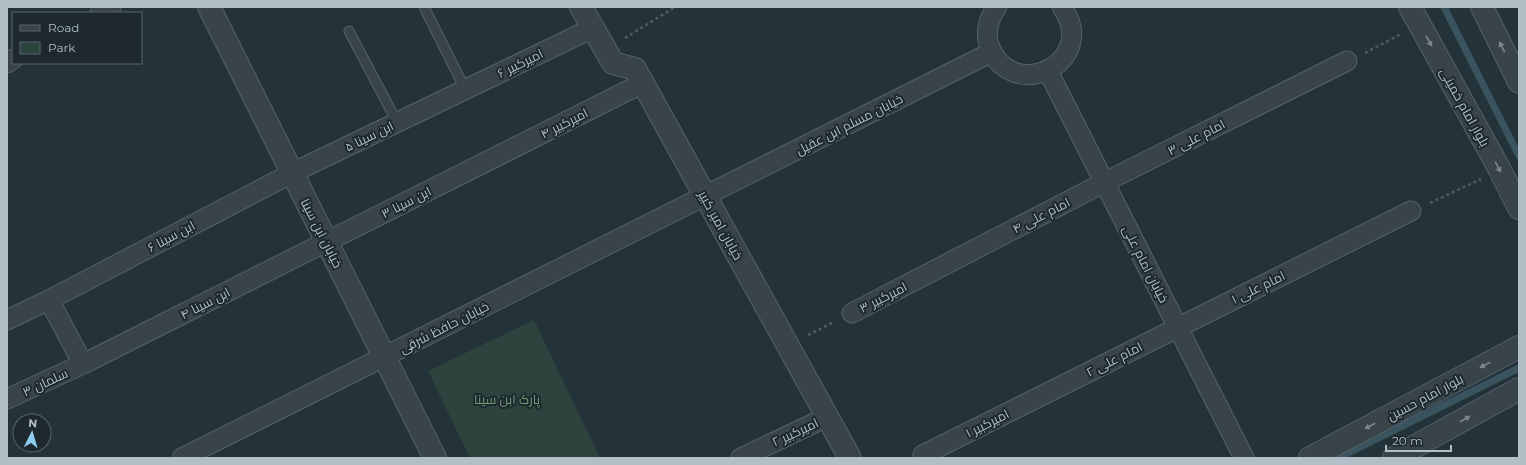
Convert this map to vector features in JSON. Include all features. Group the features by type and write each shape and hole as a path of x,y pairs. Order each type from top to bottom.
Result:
{"street":[{"path":"102,12 111,7"},
{"name":"خیابان ابن سینا","path":"209,7 435,458"},
{"name":"خیابان امیر کبیر","path":"581,7 613,63 635,69 850,458"},
{"path":"997,7 990,20 987,31 988,42 992,52 998,61 1006,68 1016,73 1032,75 1048,71 1058,65 1065,56 1070,46 1072,36 1070,9"},
{"path":"1482,7 1519,82"},
{"name":"بلوار امام خمینی","path":"1415,16 1500,170 1519,208"},
{"name":"امیرکبیر ۶","path":"446,98 593,28"},
{"name":"خیابان مسلم ابن عقیل","path":"705,196 992,52"},
{"name":"امام علی ۳","path":"1105,182 1347,61"},
{"name":"خیابان امام علی","path":"1048,71 1244,458"},
{"name":"امیرکبیر ۴","path":"485,162 643,83"},
{"name":"ابن سینا ۵","path":"292,173 446,98"},
{"name":"ابن سینا ۳","path":"327,242 485,162"},
{"name":"ابن سینا ۶","path":"7,320 50,300 292,173"},
{"name":"امام علی ۴","path":"978,248 1105,182"},
{"name":"خیابان حافظ شرقی","path":"182,458 705,196"},
{"name":"امام علی ۱","path":"1178,327 1411,211"},
{"name":"ابن سینا ۴","path":"83,364 327,242"},
{"name":"امیرکبیر ۳","path":"852,313 978,248"},
{"path":"50,300 83,364"},
{"name":"امام علی ۲","path":"1051,391 1178,327"},
{"name":"بلوار امام حسین","path":"1310,458 1519,347"},
{"name":"سلمان ۳","path":"7,399 83,364"},
{"path":"1395,458 1519,389"},
{"name":"امیرکبیر ۱","path":"923,455 1051,391"},
{"name":"امیرکبیر ۲","path":"741,458 827,417"}],"lane":[{"path":"424,7 465,89"},
{"path":"349,31 397,122"}],"path":[{"path":"606,50 675,7"},
{"path":"1347,61 1415,16"},
{"path":"1411,211 1500,170"},
{"name":"امیرکبیر ۳","path":"787,345 852,313"}],"green space":[{"name":"پارک ابن سینا","path":"534,320 600,458 470,458 428,371"}],"waterway":[{"path":"1444,7 1519,156"},
{"path":"1338,458 1519,368"}]}
